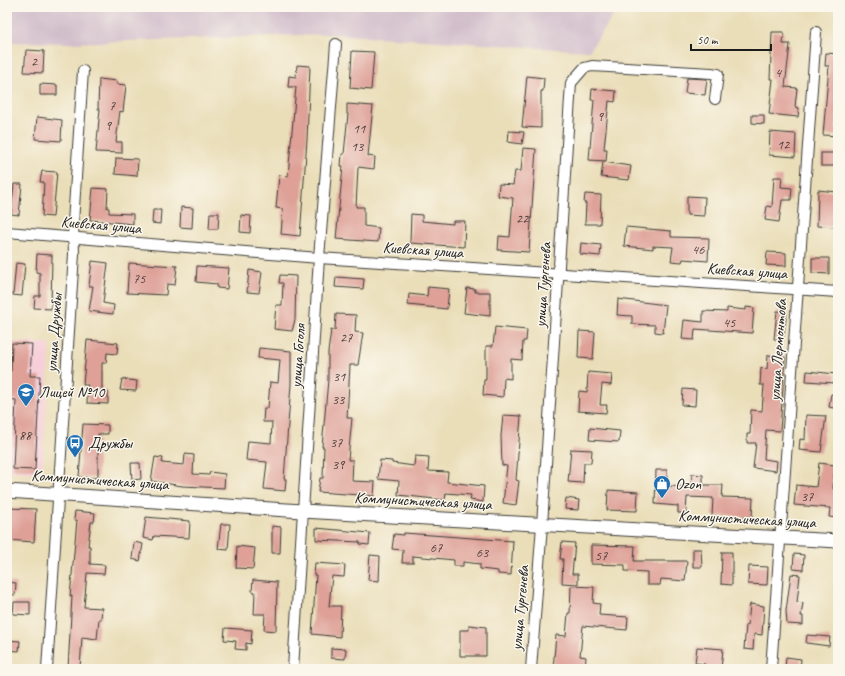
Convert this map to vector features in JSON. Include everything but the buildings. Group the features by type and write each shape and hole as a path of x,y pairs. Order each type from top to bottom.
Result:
{"street":[{"name":"улица Лермонтова","path":"771,669 816,32"},
{"name":"улица Гоголя","path":"293,669 319,258 336,44"},
{"name":"улица Тургенева","path":"531,669 542,526 571,83 584,68 592,66 718,74 715,99"},
{"name":"улица Дружбы","path":"47,669 74,238 73,223 84,71"},
{"name":"Киевская улица","path":"7,232 319,258 559,275 838,292"},
{"name":"Коммунистическая улица","path":"7,491 542,526 838,541"}],"shaded area":[{"path":"7,7 658,7 618,9 589,51 332,34 70,43 7,42"},
{"name":"Лицей №10","path":"7,341 50,344 42,473 7,471"}],"place":[{"name":"Лицей №10","path":"26,407"},
{"name":"Дружбы","path":"75,458"},
{"name":"Ozon","path":"662,499"}]}
